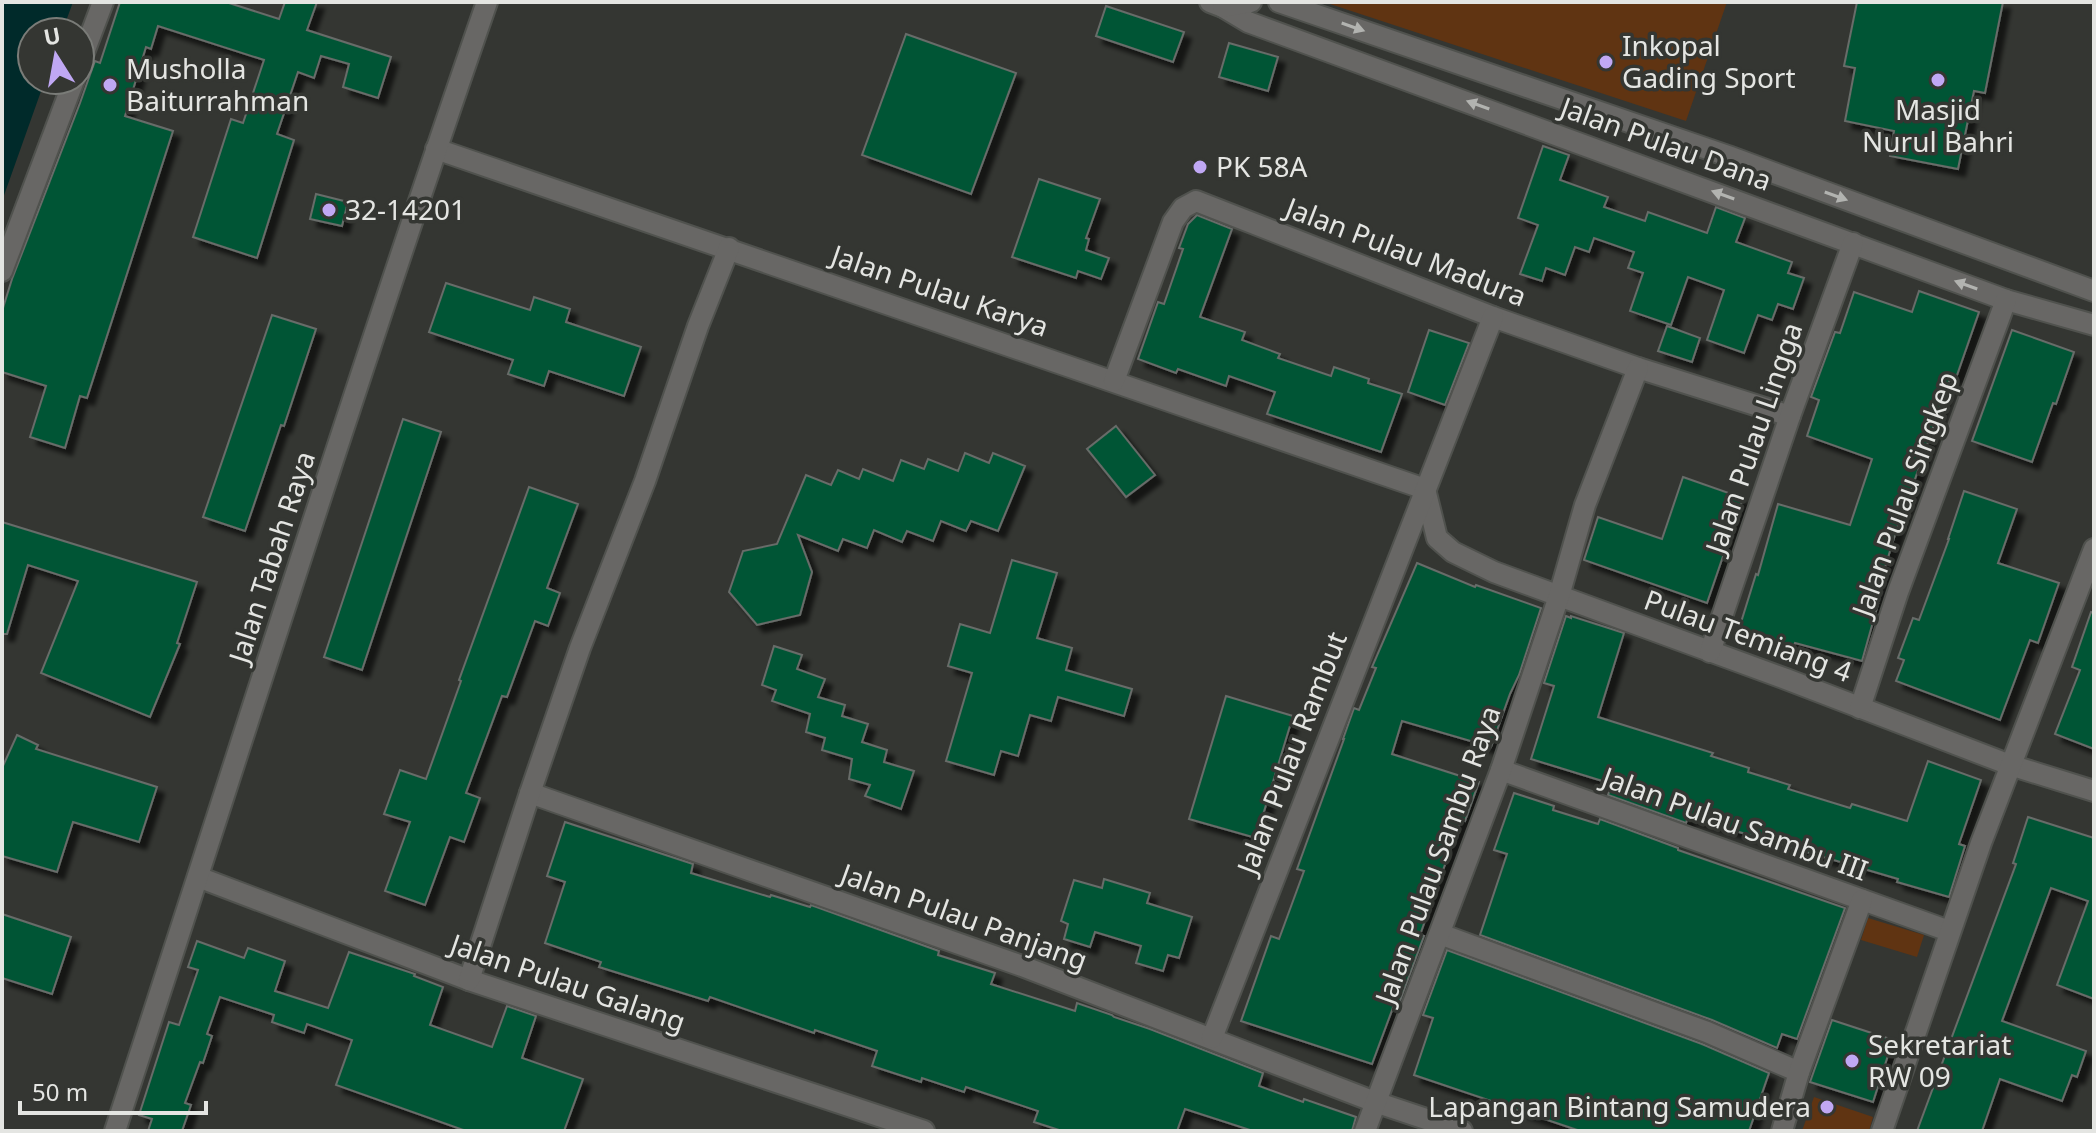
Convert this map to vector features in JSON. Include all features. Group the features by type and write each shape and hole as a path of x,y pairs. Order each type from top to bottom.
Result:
{"street":[{"name":"Jalan Tabah Raya","path":"115,1131 369,347 487,2"},
{"name":"Jalan Pulau Dana","path":"1217,4 1251,2"},
{"name":"Jalan Pulau Dana","path":"1279,2 1728,156 2094,291"},
{"name":"Jalan Pulau Dana","path":"1217,4 1248,22 2006,300 2094,325"},
{"path":"2,271 68,96"},
{"name":"Jalan Pulau Karya","path":"436,149 1425,489"},
{"name":"Jalan Pulau Madura","path":"1114,381 1173,222 1183,208 1196,201 1493,317 1638,368 1790,416"},
{"name":"Jalan Pulau Lingga","path":"1710,652 1853,243"},
{"path":"469,980 580,648 645,481 698,326 729,248"},
{"name":"Jalan Pulau Singkep","path":"1860,708 1898,592 2006,300"},
{"name":"Jalan Pulau Rambut","path":"1212,1038 1493,317"},
{"name":"Jalan Pulau Sambu Raya","path":"1365,1131 1501,770 1559,596 1585,505 1638,368"},
{"name":"Pulau Temiang 4","path":"1425,489 1437,538 1453,552 1494,572 2010,765 2094,791"},
{"path":"1882,1131 1949,931 2094,549"},
{"name":"Jalan Pulau Sambu III","path":"1501,770 1949,931"},
{"name":"Jalan Pulau Panjang","path":"530,793 1022,966 1375,1102 1462,1131"},
{"name":"Jalan Pulau Galang","path":"198,877 469,980 924,1131"},
{"path":"1782,1131 1799,1072 1862,900"},
{"path":"1440,934 1707,1032 1799,1072"}],"shaded area":[{"name":"Inkopal Gading Sport","path":"1324,2 1727,2 1686,121"},
{"path":"1868,918 1924,935 1917,957 1861,940"},
{"name":"Lapangan Bintang Samudera","path":"1814,1097 1873,1117 1869,1131 1802,1131"}],"water":[{"path":"2,2 73,2 68,16 16,16 16,96 39,96 2,201"}],"building":[{"path":"120,2 226,2 279,19 285,2 317,2 307,30 391,57 378,98 343,87 349,64 321,56 314,78 298,72 277,134 294,140 257,258 193,237 231,119 243,123 264,60 158,26 151,49 146,47 125,116 173,131 87,398 80,396 65,448 30,437 46,386 2,372 2,311 82,96 96,96 96,61 100,63"},
{"name":"Masjid Nurul Bahri","path":"1857,2 2003,2 1985,93 1974,91 1958,169 1890,156 1894,131 1845,121 1855,68 1844,66"},
{"path":"1106,6 1184,32 1173,62 1096,36"},
{"path":"906,34 1016,73 971,194 862,155"},
{"path":"1229,43 1278,57 1268,91 1219,77"},
{"path":"1543,146 1569,155 1560,180 1608,197 1604,207 1645,221 1648,212 1707,233 1716,207 1745,218 1736,242 1792,262 1788,273 1804,278 1793,309 1778,304 1772,320 1758,315 1744,353 1707,340 1724,290 1688,277 1671,325 1630,311 1643,273 1628,268 1634,252 1594,238 1589,252 1575,247 1565,275 1546,268 1542,281 1520,274 1538,225 1518,218"},
{"path":"1039,179 1100,199 1086,238 1089,239 1086,250 1109,258 1101,279 1078,271 1076,278 1012,257"},
{"name":"32-14201","path":"316,194 348,202 342,226 310,219"},
{"path":"1197,215 1232,229 1200,317 1245,332 1242,340 1280,354 1278,358 1331,376 1334,367 1402,394 1381,452 1267,414 1275,392 1229,376 1226,386 1138,359 1158,302 1164,304 1188,224"},
{"path":"446,283 530,310 534,297 570,309 566,322 641,347 624,396 549,371 544,386 508,374 513,360 429,332"},
{"path":"1919,291 1979,312 1956,378 1951,376 1898,525 1874,603 1878,604 1862,661 1795,643 1793,648 1738,632 1778,504 1850,525 1872,459 1807,436 1819,400 1811,397 1835,332 1840,333 1854,292 1912,312"},
{"path":"272,315 316,329 245,531 203,517"},
{"path":"1667,326 1700,338 1692,362 1658,351"},
{"path":"1429,330 1469,343 1445,405 1408,392"},
{"path":"2012,330 2074,352 2032,462 1972,441"},
{"path":"403,419 441,432 362,670 324,657"},
{"path":"1116,426 1155,475 1126,497 1087,449"},
{"path":"965,453 989,463 993,453 1025,466 998,531 971,521 966,531 941,521 933,541 907,531 902,542 874,530 867,548 843,539 838,551 798,535 812,572 800,615 757,625 729,592 743,551 777,544 806,475 831,485 838,470 859,479 863,469 893,481 901,460 924,469 928,459 958,471"},
{"path":"1683,477 1743,498 1707,603 1584,560 1598,517 1662,539"},
{"path":"529,487 578,504 547,588 560,593 548,626 535,621 507,697 502,696 466,793 480,798 464,842 450,837 425,905 385,891 410,822 384,814 400,770 426,779"},
{"path":"1964,491 2017,509 1998,563 2059,583 2038,643 2030,640 2000,720 1896,681 1904,660 1898,658 1913,618 1919,620"},
{"path":"2,522 197,582 177,643 180,644 150,717 41,673 78,581 28,565 7,634 2,634"},
{"path":"1012,560 1057,573 1037,638 1072,648 1066,670 1132,689 1124,716 1058,697 1051,721 1030,715 1018,756 1001,751 994,775 946,761 972,673 948,666 960,624 990,633"},
{"path":"1417,563 1475,587 1541,608 1491,747 1402,721 1392,754 1479,782 1465,821 1461,820 1398,1006 1394,1005 1372,1064 1241,1021 1271,936 1279,939 1304,871 1297,869 1354,708 1359,710 1376,668 1372,667"},
{"path":"2091,612 2094,613 2094,749 2055,734 2080,670 2072,667"},
{"path":"1566,616 1624,633 1598,717 1713,753 1711,756 1749,768 1748,772 1790,785 1788,789 1907,821 1928,761 1981,780 1959,844 1965,846 1949,897 1688,817 1686,823 1608,795 1612,784 1531,759 1554,686 1544,683"},
{"path":"774,646 802,655 797,669 825,679 818,697 845,705 842,716 868,724 862,742 887,750 884,762 914,771 901,809 865,796 870,785 849,779 852,759 822,750 825,738 806,732 810,714 772,701 776,690 762,685"},
{"path":"1226,696 1293,716 1256,838 1189,819"},
{"path":"17,735 38,745 36,749 157,787 139,842 73,822 57,872 2,856 2,768"},
{"path":"1514,793 1554,806 1553,810 1598,824 1600,819 1678,850 1845,908 1797,1039 1782,1034 1777,1048 1712,1020 1480,935 1507,854 1494,850"},
{"path":"2028,817 2094,838 2094,999 2057,985 2088,901 2051,888 2002,1021 2086,1051 2077,1077 2072,1075 2062,1101 2000,1079 1982,1131 1917,1131 2016,864 2013,863"},
{"path":"565,822 693,864 691,873 770,897 811,905 939,951 938,955 995,973 991,984 1075,1011 1077,1003 1263,1073 1259,1086 1356,1117 1352,1131 1253,1131 1185,1109 1177,1131 1062,1131 1034,1122 1038,1111 966,1087 964,1092 872,1066 877,1051 710,997 708,1001 599,967 601,962 545,943 565,882 547,876"},
{"path":"1104,879 1150,893 1147,903 1192,917 1179,958 1168,955 1163,971 1136,963 1141,946 1095,932 1090,947 1064,939 1068,924 1061,921 1074,880 1102,888"},
{"path":"2,914 71,937 52,994 2,978"},
{"path":"197,941 244,958 248,948 285,961 275,991 328,1008 349,952 415,974 443,987 430,1025 492,1047 507,1006 536,1016 522,1058 583,1079 564,1131 466,1131 336,1085 352,1040 307,1024 304,1033 272,1022 274,1015 220,997 207,1034 212,1036 185,1103 191,1105 182,1131 148,1131 152,1119 139,1115 169,1022 179,1025 198,970 188,967"},
{"path":"1447,950 1702,1044 1769,1073 1749,1131 1580,1131 1414,1075 1433,1018 1423,1015"},
{"name":"Sekretariat RW 09","path":"1832,1020 1893,1040 1873,1102 1810,1082"}],"place":[{"name":"Inkopal Gading Sport","path":"1606,62"},
{"name":"Masjid Nurul Bahri","path":"1938,80"},
{"name":"Musholla Baiturrahman","path":"110,85"},
{"name":"PK 58A","path":"1200,167"},
{"name":"32-14201","path":"329,210"},
{"name":"Sekretariat RW 09","path":"1852,1061"},
{"name":"Lapangan Bintang Samudera","path":"1827,1107"}]}
